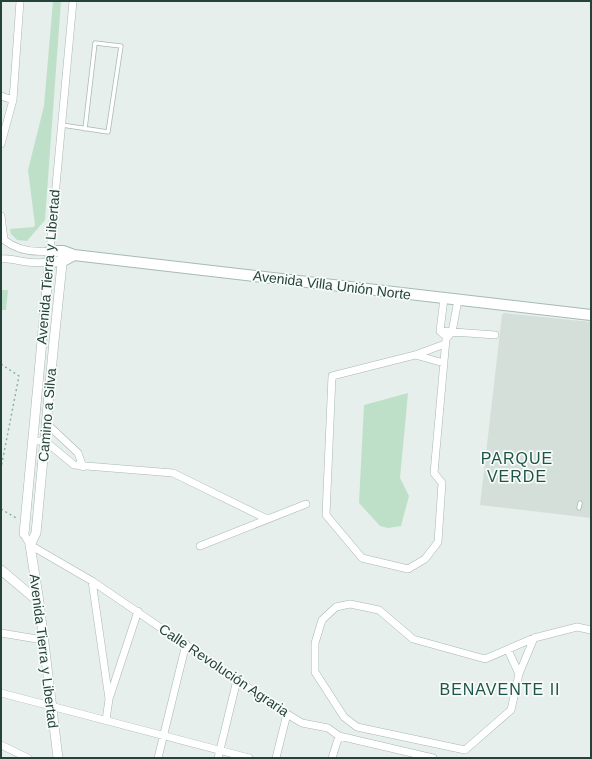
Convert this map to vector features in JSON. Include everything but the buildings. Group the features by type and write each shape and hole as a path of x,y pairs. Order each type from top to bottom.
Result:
{"main road":[{"name":"Avenida Villa Unión Norte","path":"50,251 63,256"},
{"name":"Avenida Villa Unión Norte","path":"49,262 63,256 74,255 591,315"}],"street":[{"path":"1,144 13,100 20,1"},
{"name":"Avenida Tierra y Libertad","path":"24,534 73,1"},
{"path":"1,96 13,100"},
{"path":"1,216 2,241 11,246 28,251 50,251"},
{"path":"4,259 12,253 11,246"},
{"name":"Camino a Silva","path":"30,545 36,534 63,256"},
{"path":"4,259 28,263 49,262"},
{"path":"444,298 440,331 446,342"},
{"path":"446,342 415,355 332,376 326,514 362,558 408,569 426,559 438,542 442,483 434,473 446,342 452,332 458,300"},
{"path":"440,331 495,336"},
{"path":"42,339 54,341"},
{"path":"415,355 444,363"},
{"path":"36,402 48,403"},
{"path":"46,423 78,453 83,466"},
{"path":"32,441 45,441 74,465 173,473 267,519"},
{"path":"200,546 306,504"},
{"path":"24,534 30,545"},
{"name":"Avenida Tierra y Libertad","path":"30,545 58,758"},
{"name":"Calle Revolución Agraria","path":"30,545 92,580 302,723 328,728 339,736 433,758"},
{"path":"1,570 38,602"},
{"path":"92,580 109,699"},
{"path":"534,638 519,674 511,710 464,750 356,727 344,717 315,672 315,642 322,620 336,607 350,604 379,610 413,639 485,660 534,638 577,627 591,630"},
{"path":"106,720 109,699 138,611"},
{"path":"1,633 43,640"},
{"path":"158,758 186,644"},
{"path":"508,650 519,674"},
{"path":"218,758 237,680"},
{"path":"1,693 249,758"},
{"path":"276,758 287,714"},
{"path":"332,758 339,736"},
{"path":"1,745 28,758"}],"lane":[{"path":"62,125 85,129 108,132 121,46 95,43 85,129"},
{"path":"579,508 580,502"}],"path":[{"path":"1,365 19,376 1,468"},
{"path":"1,509 24,523"}],"shaded area":[{"path":"504,313 591,322 591,518 480,505 502,315"}],"green space":[{"path":"53,1 61,1 45,220 27,241 17,240 11,234 10,229 34,227 35,225 28,170 44,106"},
{"path":"1,290 8,290 6,310 1,310"},
{"path":"408,393 400,478 409,496 401,526 388,528 380,526 359,503 364,405"}],"district":[{"name":"PARQUE VERDE","path":"517,467"},
{"name":"BENAVENTE II","path":"500,689"}]}
